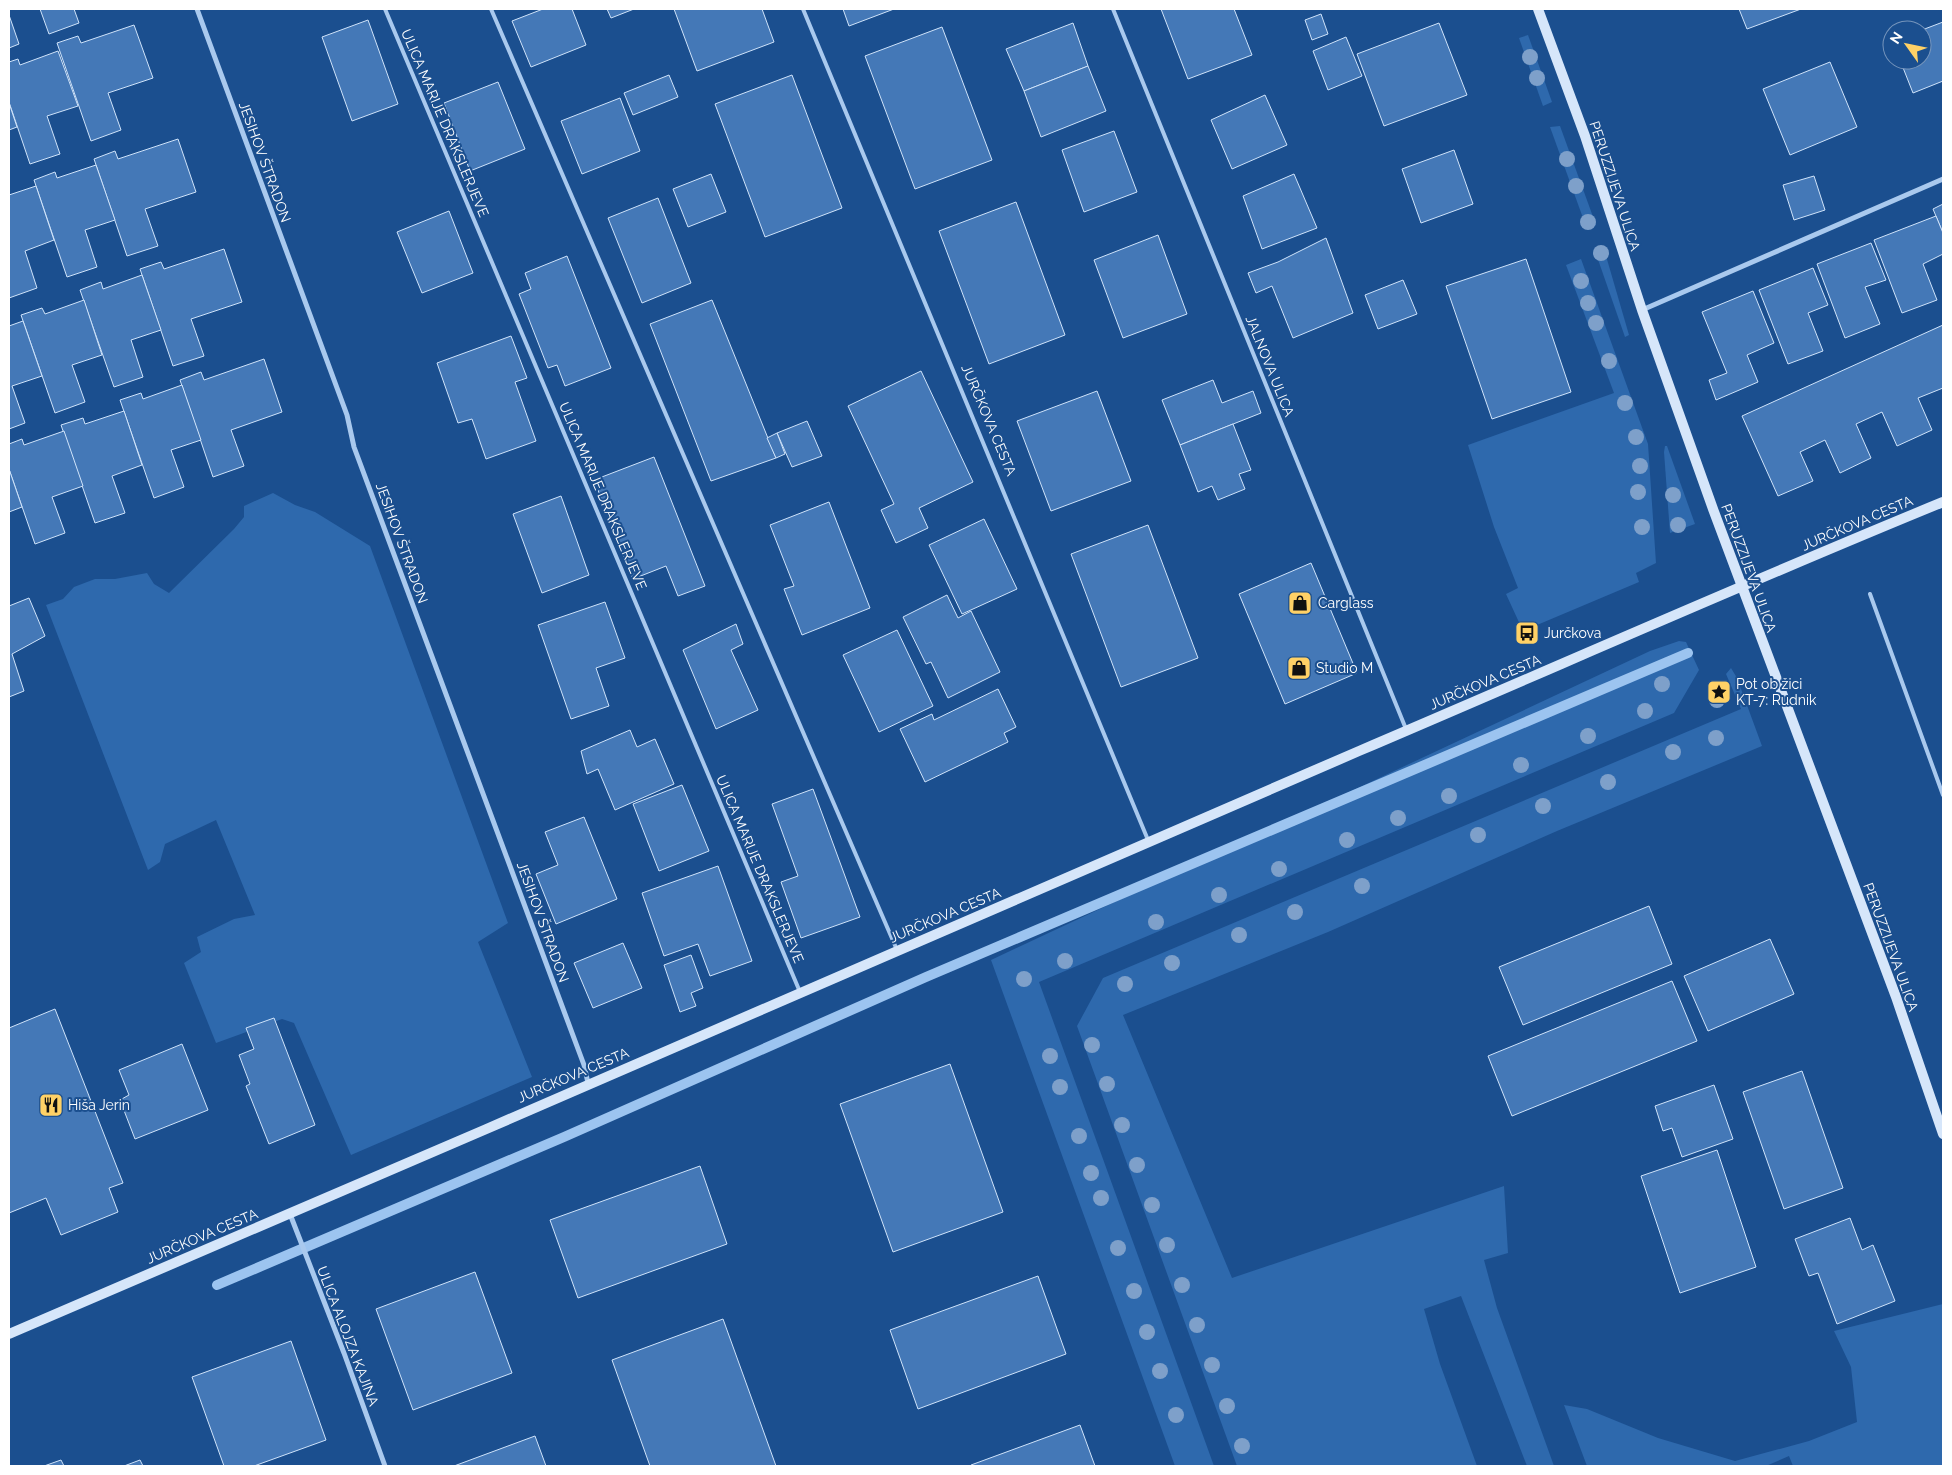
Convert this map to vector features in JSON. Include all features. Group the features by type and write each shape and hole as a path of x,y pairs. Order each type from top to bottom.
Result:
{"main road":[{"name":"PERUZZIJEVA ULICA","path":"1538,9 1585,136 1642,310 1742,587 1896,997 1943,1133"},
{"name":"JURČKOVA CESTA","path":"9,1334 1148,842 1943,502"}],"street":[{"name":"JESIHOV ŠTRADON","path":"197,9 347,415 354,447 584,1065 588,1083"},
{"path":"1642,310 1943,179"},
{"name":"ULICA ALOJZA KAJINA","path":"290,1214 385,1466"}],"lane":[{"name":"ULICA MARIJE DRAKSLERJEVE","path":"384,9 800,992"},
{"path":"490,9 897,951"},
{"name":"JURČKOVA CESTA","path":"803,9 1148,842"},
{"name":"JALNOVA ULICA","path":"1113,9 1407,731"},
{"path":"1870,594 1943,796"}],"shaded area":[{"path":"1528,35 1552,102 1543,106 1519,38"},
{"path":"1560,126 1596,225 1587,229 1550,127"},
{"path":"1594,248 1604,249 1629,335 1625,337"},
{"path":"1581,259 1648,444 1656,563 1636,573 1639,582 1523,631 1506,594 1518,588 1494,527 1468,445 1614,393 1566,265"},
{"path":"1665,446 1667,446 1695,524 1670,533 1664,452"},
{"path":"273,493 295,505 315,512 370,546 508,923 478,942 532,1077 351,1155 294,1023 282,1019 216,1043 184,963 201,952 197,937 234,919 255,915 216,820 165,844 160,862 148,870 46,605 63,599 74,587 95,579 115,579 147,573 154,584 169,593 234,529 244,517 244,506"},
{"path":"1679,641 1686,642 1699,670 1674,713 1039,982 1214,1466 1175,1466 991,960 1650,651"},
{"path":"1731,668 1737,678 1762,746 1557,831 1328,932 1123,1015 1232,1278 1504,1186 1508,1253 1484,1260 1497,1308 1554,1466 1527,1466 1461,1296 1424,1309 1440,1364 1477,1466 1237,1466 1077,1026 1103,978 1741,709 1726,674"},
{"path":"1943,1304 1943,1466 1793,1466 1789,1456 1766,1466 1587,1466 1564,1405 1587,1409 1658,1438 1735,1461 1809,1441 1857,1422 1851,1367 1834,1331"}],"building":[{"path":"40,9 74,9 79,23 49,34"},
{"path":"543,9 572,9 586,45 531,67 512,21"},
{"path":"607,9 634,9 611,18"},
{"path":"674,9 762,9 774,42 697,71"},
{"path":"843,9 894,9 849,26"},
{"path":"1161,9 1234,9 1252,55 1188,79"},
{"path":"1739,9 1801,9 1747,29"},
{"path":"1321,14 1328,34 1312,40 1305,20"},
{"path":"9,15 19,44 9,48"},
{"path":"368,20 398,104 352,121 322,37"},
{"path":"1943,22 1943,81 1913,93 1904,70 1932,70 1932,26"},
{"path":"1073,23 1088,66 1024,91 1006,49"},
{"path":"1439,23 1467,95 1384,126 1357,54"},
{"path":"134,25 153,78 108,93 121,130 91,141 57,43 78,36 81,43"},
{"path":"942,27 992,160 915,189 865,56"},
{"path":"1346,37 1362,76 1328,90 1313,51"},
{"path":"58,51 78,106 47,116 60,154 30,164 9,102 9,62 18,59 20,65"},
{"path":"1830,62 1857,127 1790,155 1763,89"},
{"path":"1088,66 1106,111 1041,137 1024,91"},
{"path":"669,75 678,97 633,115 624,93"},
{"path":"792,75 842,208 765,237 715,104"},
{"path":"498,82 525,149 470,171 444,103"},
{"path":"1265,95 1287,145 1232,169 1211,120"},
{"path":"620,98 640,151 582,174 561,121"},
{"path":"9,103 17,127 9,130"},
{"path":"1114,131 1137,192 1084,212 1062,150"},
{"path":"178,139 196,192 145,209 158,246 127,256 94,159 115,151 118,159"},
{"path":"1454,150 1473,204 1421,223 1402,169"},
{"path":"96,165 115,220 85,230 97,267 67,277 34,180 55,172 57,178"},
{"path":"711,174 726,212 688,227 673,189"},
{"path":"1294,174 1317,228 1262,249 1243,196"},
{"path":"1814,176 1825,210 1794,220 1783,185"},
{"path":"36,186 54,240 25,251 37,288 9,298 9,195"},
{"path":"658,198 691,283 642,303 608,218"},
{"path":"1016,202 1065,335 989,364 939,231"},
{"path":"1943,204 1943,233 1933,209"},
{"path":"449,211 473,273 422,293 397,232"},
{"path":"1936,216 1943,233 1943,254 1923,264 1937,300 1902,313 1874,240"},
{"path":"1158,235 1187,314 1123,338 1094,260"},
{"path":"1326,238 1353,313 1293,338 1272,286 1256,293 1248,273 1278,262"},
{"path":"1871,243 1886,280 1865,287 1880,324 1845,338 1817,264"},
{"path":"224,249 242,302 191,319 204,356 173,366 140,269 161,262 164,269"},
{"path":"567,256 611,368 565,386 557,365 548,368 519,294 531,289 525,273"},
{"path":"1526,259 1571,392 1492,419 1446,286"},
{"path":"1813,268 1828,305 1808,313 1823,351 1788,364 1759,290"},
{"path":"142,275 161,330 131,340 143,377 114,387 80,290 101,282 103,289"},
{"path":"1403,280 1417,314 1378,329 1365,295"},
{"path":"1753,291 1774,343 1747,355 1758,382 1716,400 1709,380 1727,373 1702,312"},
{"path":"84,300 102,355 72,365 85,402 55,413 21,315 42,308 45,314"},
{"path":"712,300 776,458 711,481 650,324"},
{"path":"23,321 42,376 12,386 25,423 9,429 9,326"},
{"path":"1943,325 1943,388 1918,398 1932,430 1897,446 1882,412 1856,424 1871,458 1840,473 1825,440 1800,452 1813,481 1778,496 1742,416"},
{"path":"511,336 527,378 515,382 536,441 486,459 472,419 458,423 437,363"},
{"path":"264,359 282,412 231,430 244,466 213,477 180,380 201,372 204,380"},
{"path":"921,371 973,482 919,508 928,528 896,543 881,510 894,504 848,406"},
{"path":"1213,380 1222,403 1253,391 1261,413 1180,445 1162,400"},
{"path":"182,385 201,440 171,450 184,487 154,498 120,400 141,393 143,399"},
{"path":"1097,391 1131,481 1051,511 1017,421"},
{"path":"124,411 142,465 112,476 125,513 95,523 61,425 83,418 85,424"},
{"path":"807,421 822,456 792,467 777,433"},
{"path":"1233,424 1251,470 1239,474 1245,489 1218,500 1212,486 1198,492 1180,445"},
{"path":"64,431 83,486 52,497 65,533 35,544 9,469 9,444 22,439 24,445"},
{"path":"777,433 785,454 776,458 767,438"},
{"path":"654,457 705,586 678,596 666,566 633,579 594,480"},
{"path":"9,469 22,507 9,512"},
{"path":"561,496 589,575 542,593 513,514"},
{"path":"829,502 870,608 802,635 784,589 794,586 770,525"},
{"path":"984,519 1017,589 962,614 929,545"},
{"path":"1148,525 1198,658 1121,687 1071,554"},
{"path":"1311,563 1357,673 1285,704 1239,594"},
{"path":"947,595 958,618 971,611 1000,672 948,698 931,662 926,664 903,617"},
{"path":"29,598 45,636 12,654 24,691 9,697 9,606"},
{"path":"605,602 625,658 596,668 609,706 571,719 538,625"},
{"path":"736,624 743,644 731,650 758,710 716,729 683,650"},
{"path":"897,630 933,706 879,732 843,655"},
{"path":"998,689 1016,727 1004,733 1008,742 925,782 900,729 932,714 934,720"},
{"path":"630,730 637,747 655,739 674,784 615,810 598,769 587,774 581,751"},
{"path":"682,785 709,851 659,871 633,804"},
{"path":"813,789 860,917 801,938 781,882 798,876 772,804"},
{"path":"584,817 617,899 556,924 536,874 558,865 545,832"},
{"path":"718,866 752,961 710,976 698,944 664,956 642,893"},
{"path":"1649,906 1672,964 1523,1025 1499,967"},
{"path":"1770,939 1794,994 1708,1031 1684,976"},
{"path":"623,943 642,988 593,1008 574,963"},
{"path":"691,955 703,988 691,993 696,1006 680,1012 664,965"},
{"path":"1672,981 1697,1041 1512,1116 1488,1056"},
{"name":"Hiša Jerin","path":"55,1009 123,1183 109,1188 118,1212 61,1235 46,1198 9,1213 9,1028"},
{"path":"274,1018 315,1125 269,1144 246,1086 250,1084 239,1055 254,1049 246,1028"},
{"path":"182,1044 208,1110 135,1139 120,1100 129,1095 119,1070"},
{"path":"950,1064 1003,1212 893,1252 840,1104"},
{"path":"1802,1071 1843,1188 1784,1209 1743,1092"},
{"path":"1714,1085 1733,1139 1682,1157 1672,1128 1663,1131 1655,1106"},
{"path":"1717,1150 1756,1267 1680,1293 1641,1176"},
{"path":"700,1166 727,1244 578,1298 550,1220"},
{"path":"1850,1218 1862,1250 1873,1245 1895,1301 1837,1324 1818,1273 1809,1276 1795,1239"},
{"path":"475,1272 512,1373 413,1410 376,1309"},
{"path":"1038,1276 1066,1354 918,1409 890,1330"},
{"path":"723,1319 776,1466 650,1466 612,1360"},
{"path":"291,1341 326,1440 254,1466 224,1466 192,1377"},
{"path":"1080,1425 1095,1466 971,1466 971,1465"},
{"path":"535,1436 546,1466 454,1466"},
{"path":"61,1460 64,1466 44,1466"},
{"path":"140,1460 143,1466 124,1466"}],"waterway":[{"path":"217,1285 564,1137 926,977 1688,653"}],"place":[{"name":"Carglass","path":"1300,603"},
{"name":"Jurčkova","path":"1527,633"},
{"name":"Studio M","path":"1299,668"},
{"name":"Pot ob žici KT-7: Rudnik","path":"1719,692"},
{"name":"Hiša Jerin","path":"51,1105"}]}
